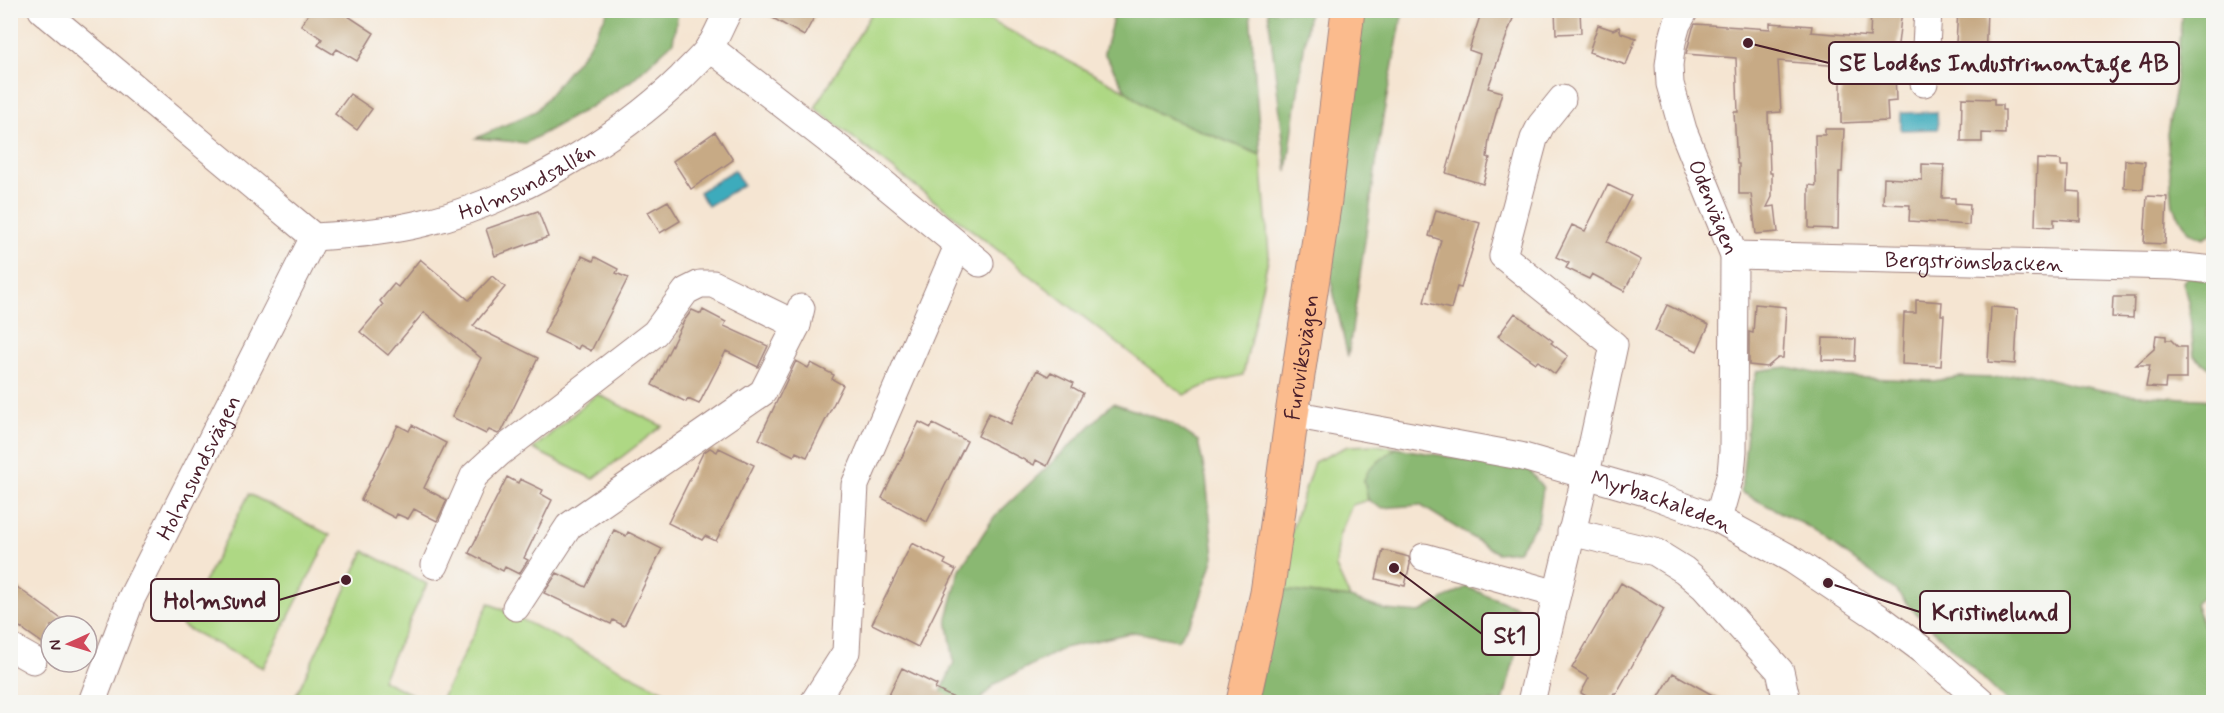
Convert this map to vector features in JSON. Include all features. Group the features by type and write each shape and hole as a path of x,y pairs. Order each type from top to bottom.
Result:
{"main road":[{"name":"Furuviksvägen","path":"1243,702 1267,593 1325,200 1348,10"}],"street":[{"path":"42,10 314,237"},
{"name":"Holmsundsallén","path":"314,237 359,234 423,224 485,202 567,163 647,109 674,85 709,47 729,10"},
{"name":"Odenvägen","path":"1685,10 1677,24 1672,42 1669,66 1670,84 1683,130 1734,255 1733,451 1731,473 1718,519"},
{"path":"1924,83 1928,10"},
{"path":"709,47 872,174 980,263"},
{"path":"1531,702 1586,474 1614,345 1503,256 1534,139 1541,125 1562,99"},
{"name":"Holmsundsvägen","path":"92,702 131,599 314,237"},
{"path":"814,702 846,652 855,485 958,246"},
{"name":"Bergströmsbacken","path":"1734,255 2174,266 2214,270"},
{"path":"435,565 474,476 499,453 655,333 686,291 700,284 713,284 799,316 763,392 569,526 516,607"},
{"name":"Myrbackaleden","path":"1292,414 1520,456 1645,492 1718,519 1793,561 1881,619 1924,651 1982,702"},
{"path":"1571,532 1655,552 1684,570 1704,586 1780,671 1787,702"},
{"path":"1424,557 1557,594"}],"green space":[{"path":"609,10 678,11 673,42 631,81 526,143 476,138 536,111 586,50"},
{"path":"873,11 972,11 1126,91 1152,111 1261,155 1269,255 1243,375 1211,383 1184,395 815,108"},
{"path":"1115,11 1250,11 1261,155 1152,111 1126,91 1104,53"},
{"path":"1268,11 1309,11 1287,172"},
{"path":"1360,11 1403,11 1383,117 1348,357 1328,268"},
{"path":"2182,11 2213,11 2214,232 2204,238 2189,232 2173,207 2167,134 2175,88"},
{"path":"2189,275 2213,282 2213,371 2194,356 2189,306 2183,282"},
{"path":"1787,367 1829,376 1933,381 1960,377 1993,378 2029,373 2069,384 2124,394 2213,400 2213,593 2204,596 2195,604 2213,649 2213,702 2007,702 1895,590 1809,527 1741,492 1751,393 1757,371"},
{"path":"597,394 662,426 593,479 533,449"},
{"path":"1113,403 1171,423 1198,441 1206,478 1214,557 1195,615 1178,640 1134,632 1064,648 995,684 978,702 937,702 954,662 947,618 960,569 994,517"},
{"path":"1376,445 1396,448 1369,469 1364,480 1368,500 1352,505 1339,536 1336,567 1350,598 1283,590 1291,532 1314,462 1348,446"},
{"path":"1396,448 1529,470 1543,488 1538,522 1518,551 1497,553 1420,505 1381,508 1368,500 1364,480 1369,469"},
{"path":"249,494 330,535 263,668 182,626"},
{"path":"364,551 427,584 382,680 426,701 293,702"},
{"path":"1466,587 1527,611 1503,702 1254,702 1283,590 1350,598 1385,610 1419,613"},
{"path":"489,603 669,694 665,702 440,702"}],"water":[{"path":"1937,112 1938,129 1901,130 1901,113"},
{"path":"734,170 743,185 708,206 699,192"}],"building":[{"path":"311,10 339,10 374,33 357,61 337,49 333,54 318,45 322,39 301,25"},
{"path":"759,10 818,10 804,36"},
{"path":"1482,10 1516,10 1488,88 1502,92 1489,139 1487,157 1490,158 1483,184 1446,173 1480,54 1469,50"},
{"path":"1555,10 1580,10 1581,33 1556,34"},
{"path":"1871,10 1902,10 1895,70 1896,101 1887,102 1888,121 1841,123 1841,66 1778,61 1781,112 1768,113 1772,197 1767,207 1775,206 1778,232 1756,234 1751,194 1739,194 1739,164 1737,164 1734,112 1738,112 1736,58 1686,54 1695,24 1770,29 1770,23 1812,26 1811,32 1870,37"},
{"path":"1958,10 1987,10 1985,61 1955,59"},
{"path":"1598,25 1613,30 1619,27 1621,33 1636,38 1626,65 1589,52"},
{"path":"350,94 372,109 357,130 335,114"},
{"path":"1962,98 1994,99 1994,105 2002,105 2002,110 2005,110 2005,134 1982,133 1982,142 1961,142"},
{"path":"1825,129 1844,129 1842,172 1839,172 1838,229 1809,228 1809,185 1816,186 1815,135 1825,135"},
{"path":"715,132 733,160 691,189 673,161"},
{"path":"2037,159 2059,160 2061,166 2068,166 2067,191 2080,192 2080,221 2054,219 2054,227 2035,226"},
{"path":"2125,160 2145,162 2143,189 2124,188"},
{"path":"1922,164 1944,165 1942,198 1955,198 1955,203 1970,204 1969,225 1909,221 1910,205 1883,204 1884,178 1922,180"},
{"path":"1608,185 1631,196 1607,242 1641,260 1624,291 1592,274 1589,279 1566,268 1569,263 1556,257 1572,225 1585,231"},
{"path":"2147,196 2167,197 2165,244 2144,243"},
{"path":"668,201 680,221 660,233 648,212"},
{"path":"1436,210 1480,223 1461,288 1457,287 1451,309 1424,302 1441,240 1429,236"},
{"path":"538,211 548,237 495,256 486,229"},
{"path":"582,256 593,261 595,257 618,269 616,273 628,278 591,351 580,345 578,349 544,333"},
{"path":"420,259 469,300 492,276 505,287 473,326 538,358 502,431 498,434 489,430 486,434 452,417 481,358 424,312 388,355 360,332 383,305 380,301 394,284 398,287"},
{"path":"2113,297 2134,297 2133,318 2112,317"},
{"path":"1916,300 1942,302 1941,315 1944,315 1941,366 1902,364 1904,313 1916,313"},
{"path":"1755,304 1786,307 1783,358 1778,358 1767,367 1749,365 1749,332 1753,333"},
{"path":"1667,305 1709,325 1697,351 1655,331"},
{"path":"1991,307 2018,309 2015,364 1988,362"},
{"path":"692,310 701,314 703,310 726,322 724,326 768,346 758,367 726,351 699,404 688,399 686,402 652,385 684,321"},
{"path":"1515,313 1553,341 1551,343 1568,356 1555,374 1498,336"},
{"path":"2156,335 2166,336 2166,340 2171,340 2178,347 2186,347 2186,379 2166,379 2165,388 2146,387 2150,365 2136,365 2154,349"},
{"path":"1823,338 1856,339 1855,361 1822,360"},
{"path":"796,361 808,368 811,363 834,375 832,379 843,385 807,457 796,452 794,456 759,439"},
{"path":"1037,370 1048,376 1051,372 1074,383 1072,387 1083,393 1047,466 1036,460 1034,465 978,436 989,413 1010,424"},
{"path":"919,422 931,428 933,424 967,441 927,522 882,498"},
{"path":"398,425 409,431 412,425 446,443 424,488 447,500 437,521 414,509 408,519 397,514 395,518 361,500"},
{"path":"710,448 717,452 719,448 754,465 716,541 705,536 702,540 668,523 703,453"},
{"path":"507,477 518,483 520,479 543,490 541,494 552,500 524,558 528,560 519,574 505,567 503,571 469,553"},
{"path":"614,530 626,536 628,532 662,549 624,626 613,620 611,624 544,593 557,573 586,587"},
{"path":"912,543 946,560 944,564 956,570 918,647 872,624"},
{"path":"1383,550 1409,557 1410,564 1405,586 1376,579"},
{"path":"10,582 54,614 39,614 39,641 10,620"},
{"path":"1621,583 1664,609 1616,694 1614,693 1609,702 1596,702 1581,693 1589,678 1572,668"},
{"path":"902,668 937,685 935,689 962,702 885,702"},
{"path":"1673,673 1725,702 1656,702"}],"place":[{"name":"SE Lodéns Industrimontage AB","path":"1748,43"},
{"name":"St1","path":"1394,568"},
{"name":"Holmsund","path":"346,580"},
{"name":"Kristinelund","path":"1828,583"}]}
